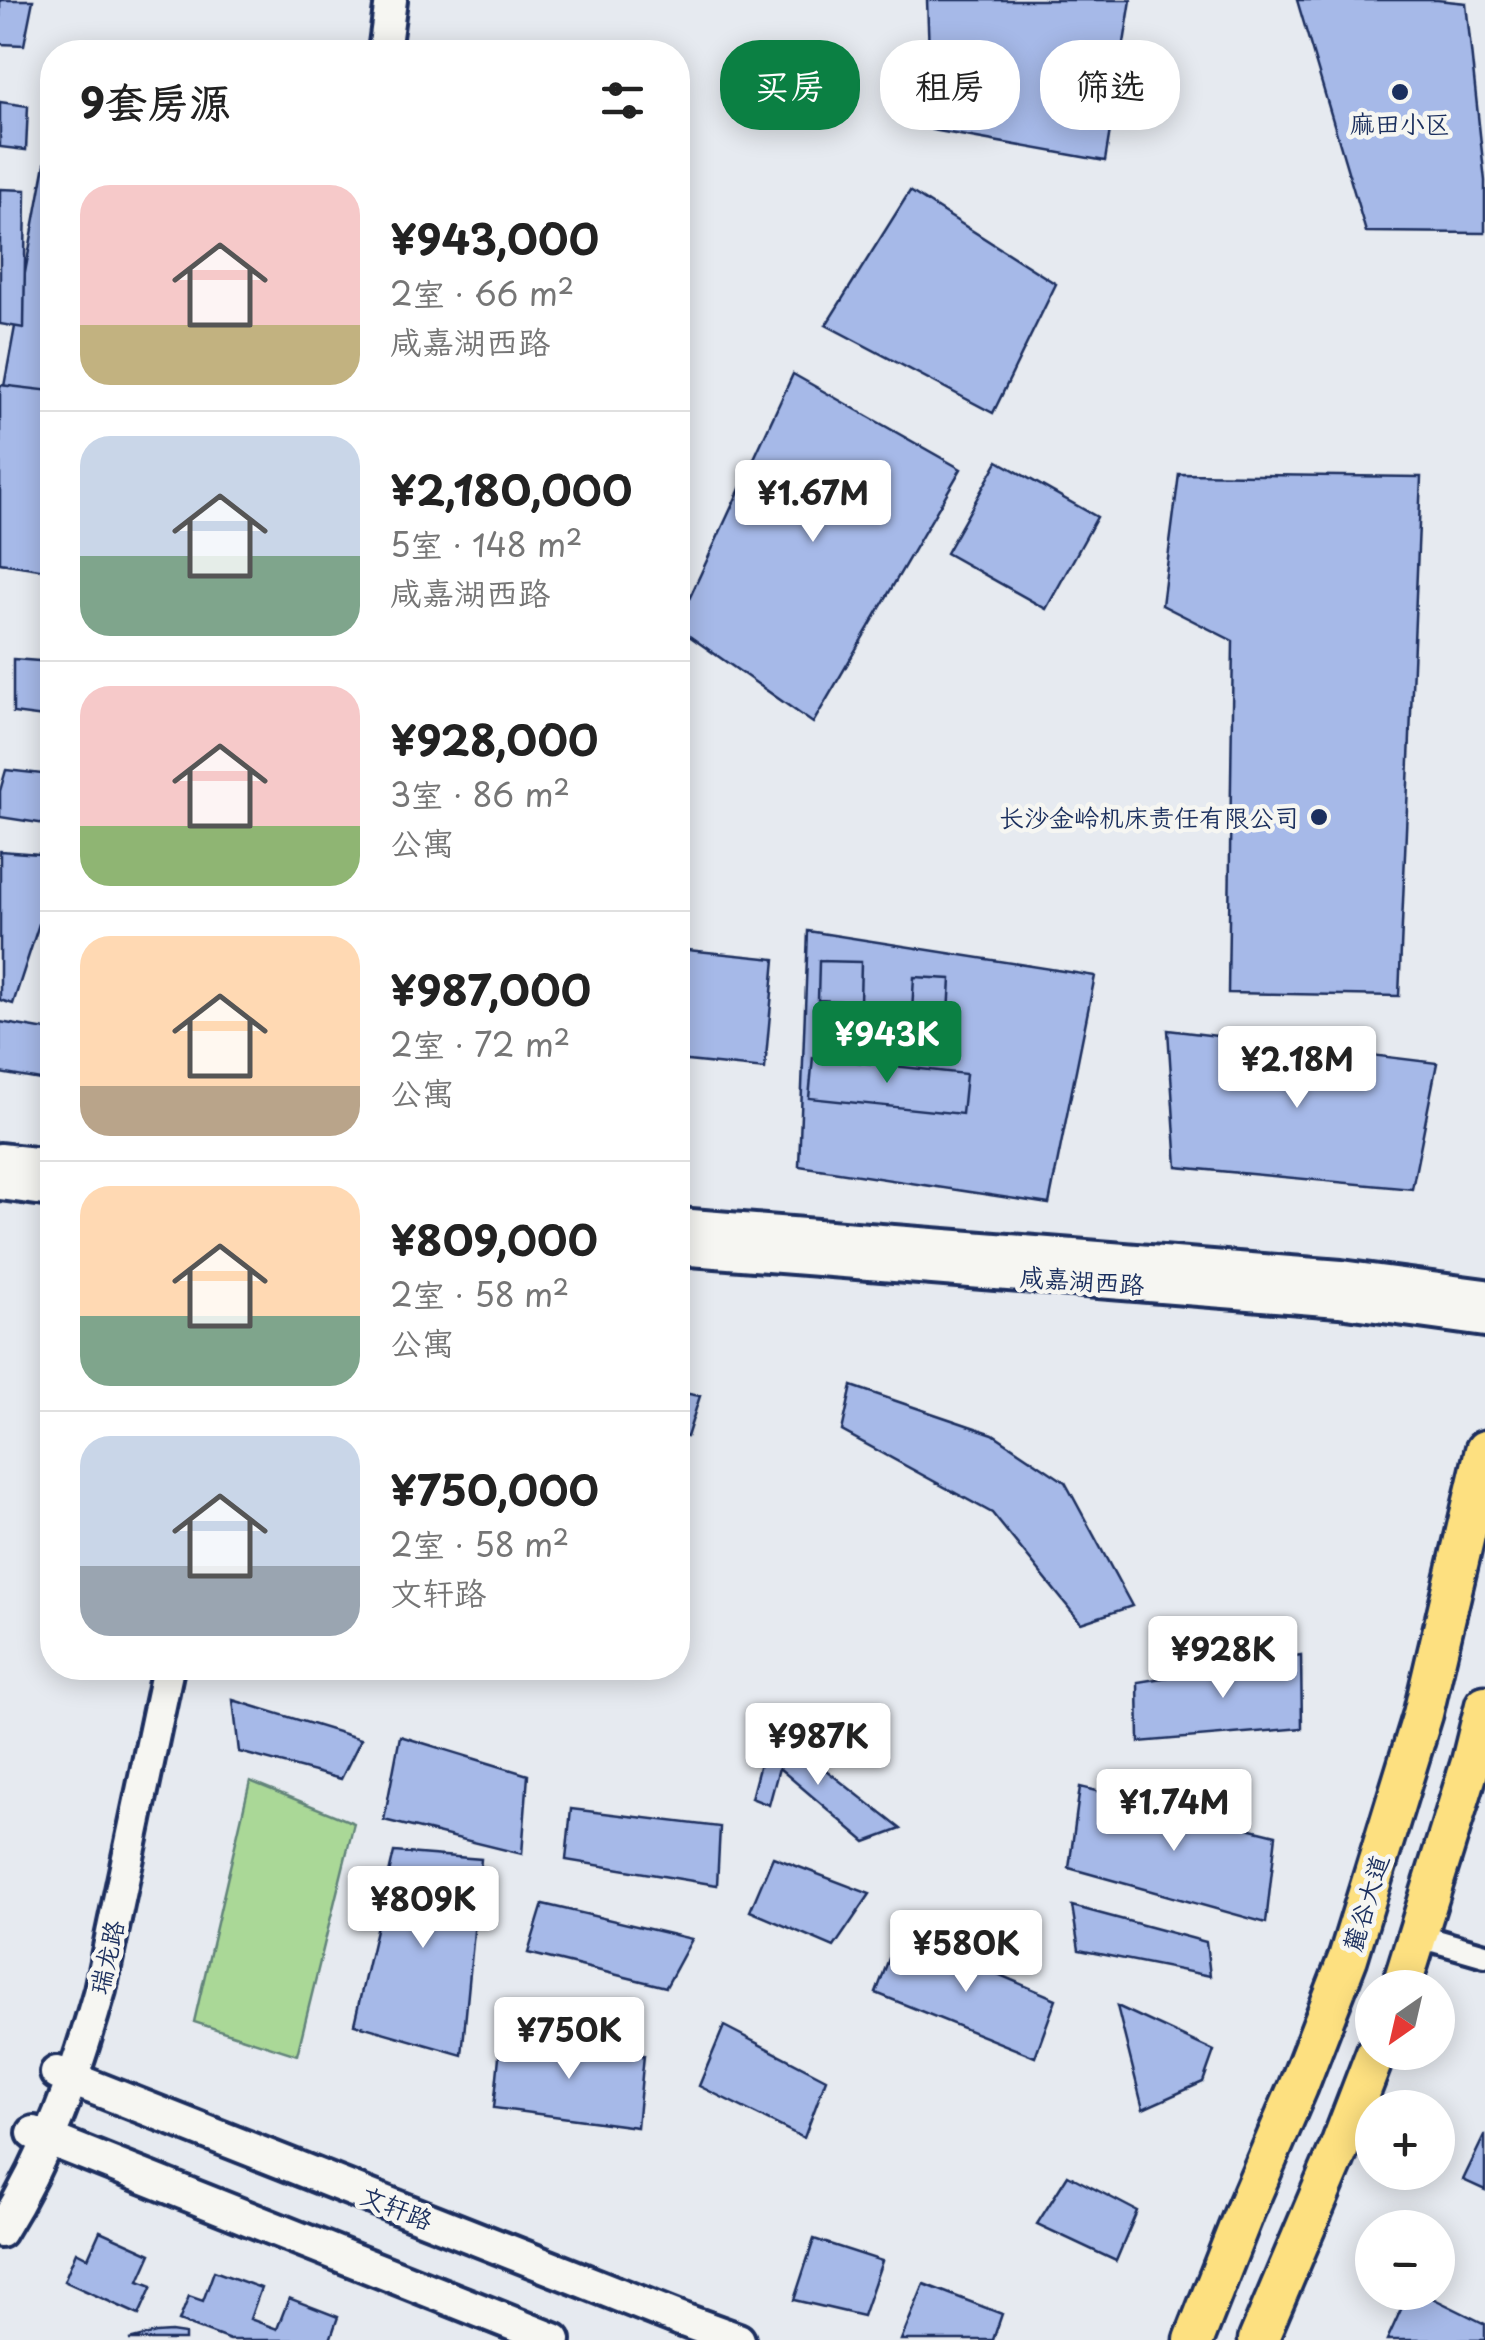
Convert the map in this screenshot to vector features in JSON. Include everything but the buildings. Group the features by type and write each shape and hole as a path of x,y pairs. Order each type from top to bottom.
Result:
{"main road":[{"path":"0,1160 40,1165"},
{"path":"0,1183 40,1188"},
{"name":"咸嘉湖西路","path":"690,1226 1342,1277 1485,1296"},
{"name":"咸嘉湖西路","path":"690,1249 1339,1300 1485,1320"},
{"name":"麓谷大道","path":"1192,2337 1348,1958 1423,1714 1485,1450"},
{"path":"1407,1970 1485,1705"},
{"path":"1258,2340 1369,2070"},
{"name":"文轩路","path":"65,2076 736,2340"},
{"path":"42,2137 554,2340"}],"street":[{"path":"371,40 376,0"},
{"path":"386,40 391,0"},
{"name":"瑞龙路","path":"65,2076 151,1680"},
{"name":"瑞龙路","path":"0,2232 28,2187 42,2137 100,1990 165,1680"},
{"path":"1418,1936 1485,1955"},
{"name":"瑞龙路","path":"0,2198 42,2137"}],"green space":[{"path":"250,1781 354,1823 297,2055 194,2022"}],"place":[{"name":"麻田小区","path":"1400,92"},
{"name":"长沙金岭机床责任有限公司","path":"1319,817"}]}
